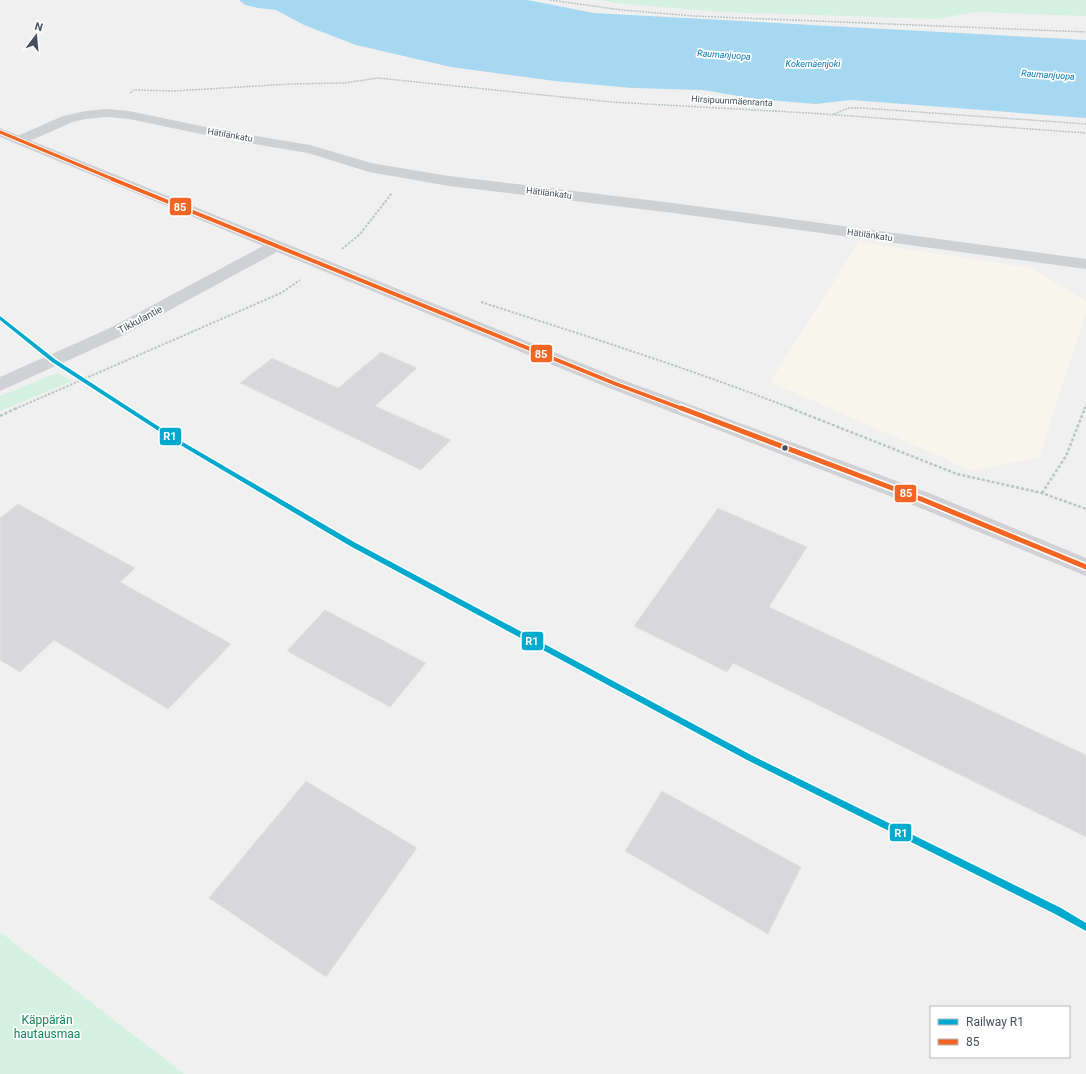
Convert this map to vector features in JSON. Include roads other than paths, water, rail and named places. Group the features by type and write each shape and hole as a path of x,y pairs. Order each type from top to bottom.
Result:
{"main road":[{"path":"0,132 616,384 921,499 1086,567"},
{"name":"Tikkulantie","path":"0,385 114,333 276,246"}],"street":[{"name":"Hätilänkatu","path":"20,140 68,119 85,115 107,113 129,115 225,135 310,149 369,166 449,181 673,208 1086,264"}],"water":[{"name":"Kokemäenjoki","path":"239,0 527,0 594,13 1086,40 1086,118 851,100 816,104 756,99 703,90 632,88 555,81 451,67 356,45 304,25 276,10 245,5"}],"rail line":[{"name":"R1","path":"0,318 54,361 179,442 352,544 750,758 1058,911 1086,927"}],"water label":[{"name":"Raumanjuopa","path":"724,55"},
{"name":"Raumanjuopa","path":"1048,75"}],"park label":[{"name":"Käppärän hautausmaa","path":"47,1027"}]}
